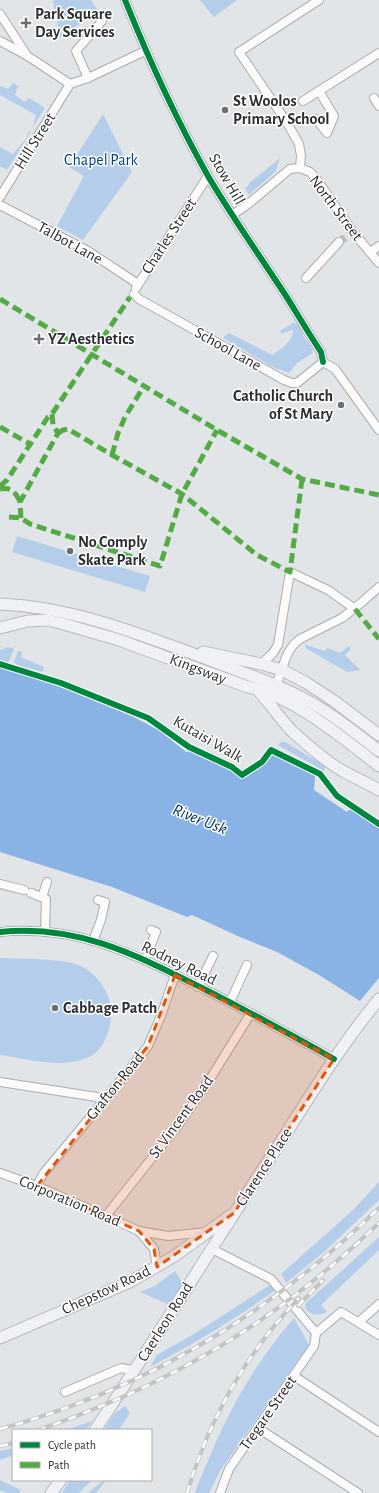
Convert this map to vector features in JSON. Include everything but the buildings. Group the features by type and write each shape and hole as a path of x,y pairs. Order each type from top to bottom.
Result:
{"main road":[{"name":"Kingsway","path":"0,604 24,605 58,611 94,620 156,640 275,684 327,712 379,751"},
{"name":"Kingsway","path":"0,628 28,621 40,620 60,623 116,639 248,688 255,689 288,702 312,717 379,766"},
{"path":"156,640 282,670 334,701 379,735"},
{"path":"255,689 272,705 290,728 331,763 379,790"},
{"name":"Clarence Place","path":"206,1232 234,1213 360,1021 379,999"},
{"name":"Caerleon Road","path":"96,1429 135,1371 234,1213"},
{"path":"206,1232 212,1249"},
{"name":"Chepstow Road","path":"0,1338 119,1288 157,1267 206,1232"},
{"path":"51,1493 60,1481"}],"street":[{"name":"Stow Hill","path":"125,0 145,51 208,176 321,352 323,362"},
{"name":"North Street","path":"319,0 239,52 286,121 299,144 301,156 300,168 310,172 318,181 351,233 379,263"},
{"path":"0,16 26,55"},
{"path":"88,78 76,51 102,21"},
{"path":"0,41 26,55 70,84 88,78 145,51"},
{"path":"303,101 379,53"},
{"name":"Hill Street","path":"0,197 70,84"},
{"path":"316,119 327,133 334,116 318,91"},
{"path":"374,98 379,106"},
{"path":"232,215 247,205 290,169 300,168"},
{"name":"Charles Street","path":"132,295 208,176"},
{"name":"Talbot Lane","path":"0,205 88,251 138,284"},
{"path":"306,278 339,242"},
{"path":"370,252 379,246"},
{"name":"School Lane","path":"132,295 138,300 292,383 297,383 323,362"},
{"path":"323,362 335,369 379,430"},
{"path":"261,664 273,653 278,645 290,572 328,590 355,609"},
{"path":"255,689 266,690 275,684 287,655 295,643 342,618 355,609 379,587"},
{"path":"278,645 287,655 288,665 296,677"},
{"path":"42,897 47,882"},
{"path":"0,884 27,891 46,900 45,932"},
{"path":"94,941 105,902 98,900"},
{"path":"146,960 156,932 151,930"},
{"name":"Rodney Road","path":"0,932 13,931 64,934 123,950 230,1002 334,1060"},
{"path":"198,986 213,956"},
{"path":"230,1002 247,965"},
{"name":"Grafton Road","path":"36,1186 43,1174 148,1046 161,1016 175,975"},
{"name":"St Vincent Road","path":"105,1217 183,1118 210,1079 251,1013"},
{"path":"0,1082 97,1097 103,1102"},
{"name":"Corporation Road","path":"0,1173 36,1186 139,1231"},
{"path":"139,1231 154,1249 157,1267"},
{"name":"Clarence Place","path":"139,1231 168,1236 206,1232"},
{"path":"212,1249 271,1279 316,1333 341,1312 379,1335"},
{"path":"359,1322 379,1304"},
{"name":"Tregare Street","path":"222,1492 229,1469 314,1346 316,1333"},
{"path":"65,1392 121,1368 135,1371"},
{"path":"294,1376 379,1432"},
{"path":"258,1428 358,1493"}],"highlighted area":[{"path":"175,975 334,1059 234,1213 157,1267 154,1249 139,1231 37,1186 148,1046"}],"green space":[{"path":"91,0 98,11 60,38 53,1"},
{"path":"200,0 237,0 214,17"},
{"path":"13,83 18,86 15,95 25,102 29,98 45,108 33,127 36,115 0,95 0,86 8,89"},
{"name":"Chapel Park","path":"103,114 132,172 83,240 57,226 84,176 69,167"},
{"path":"29,131 31,132 7,170 0,166 0,147 13,154 26,139"},
{"path":"280,158 276,171 249,195 245,188 248,184"},
{"path":"293,323 298,325 300,328 313,353 297,363 289,373 273,367 223,338 229,333 272,355 289,342 293,330 281,334 280,331"},
{"path":"17,536 150,576 145,592 12,552"},
{"path":"305,643 306,645 325,651 327,648 340,653 349,646 351,649 345,655 360,670 347,672 307,649"},
{"path":"8,647 14,649 9,661 7,663 0,661 0,650"},
{"path":"18,651 22,652 21,657 44,667 43,672 17,665 14,662"},
{"path":"281,742 285,742 325,766 324,771 278,745"},
{"name":"Cabbage Patch","path":"0,958 42,959 74,963 86,969 96,977 106,992 111,1011 111,1019 107,1035 104,1043 99,1049 87,1058 66,1063 44,1062 0,1055"},
{"path":"379,1182 379,1200 325,1251 286,1283 281,1274 353,1210"},
{"path":"379,1237 379,1250 321,1305 327,1312 320,1314 310,1313 305,1304"},
{"path":"175,1271 184,1285 170,1305 140,1292 155,1286"},
{"path":"270,1285 274,1291 259,1302 182,1350 150,1367 157,1355 194,1334"},
{"path":"294,1318 309,1345 220,1471 209,1493 195,1493 218,1437 236,1401 257,1366"},
{"path":"125,1406 130,1413 120,1429 105,1429 115,1413"},
{"path":"92,1421 87,1429 70,1429"},
{"path":"12,1448 12,1455 0,1460 0,1451"},
{"path":"0,1480 21,1490 19,1493 7,1493 0,1490"},
{"path":"69,1481 91,1481 79,1493 62,1493"},
{"path":"103,1481 105,1481 96,1493 88,1493"}],"water":[{"name":"River Usk","path":"0,667 46,681 132,716 160,731 186,752 190,751 195,754 208,756 245,778 265,763 271,754 315,776 314,790 347,812 350,809 379,827 379,1017 360,1001 319,975 277,952 192,915 187,917 112,887 0,852"}],"pier":[{"path":"379,978 379,1017 378,1018 359,1002"}],"tunnel":[{"path":"339,242 349,234"}],"railway":[{"path":"0,1429 54,1412 106,1392 156,1369 204,1343 250,1314 295,1281 338,1246 379,1208"},
{"path":"41,1429 87,1412 133,1392 178,1370 220,1346 262,1319 302,1290 341,1258 379,1223"},
{"path":"298,1306 323,1280"},
{"path":"187,1493 206,1439 231,1389 262,1341 299,1298"},
{"path":"0,1446 12,1443"}],"marked path":[{"path":"0,486 7,480 130,297"},
{"path":"0,299 217,430 302,479 379,495"},
{"path":"112,455 118,433 125,417 144,386"},
{"path":"21,518 20,502 58,433 53,425 52,414"},
{"path":"0,427 30,444"},
{"path":"58,433 68,429 182,494 257,555 290,572 302,479"},
{"path":"9,517 21,518 30,524 160,566 182,494 217,430"},
{"path":"0,489 13,491 17,495 20,502"},
{"path":"355,609 379,639"}],"cycle path":[{"path":"125,0 164,89 196,155 321,352 323,362"},
{"name":"Kutaisi Walk","path":"0,664 61,683 148,718 189,747 232,767 242,775 262,762 271,750 320,774 337,796 379,824"},
{"path":"0,932 29,931 56,933 107,945 156,965 222,998 334,1059"}],"place":[{"name":"Park Square Day Services","path":"26,23"},
{"name":"St Woolos Primary School","path":"225,110"},
{"name":"YZ Aesthetics","path":"39,339"},
{"name":"Catholic Church of St Mary","path":"341,405"},
{"name":"No Comply Skate Park","path":"70,551"},
{"name":"Cabbage Patch","path":"55,1008"}]}
